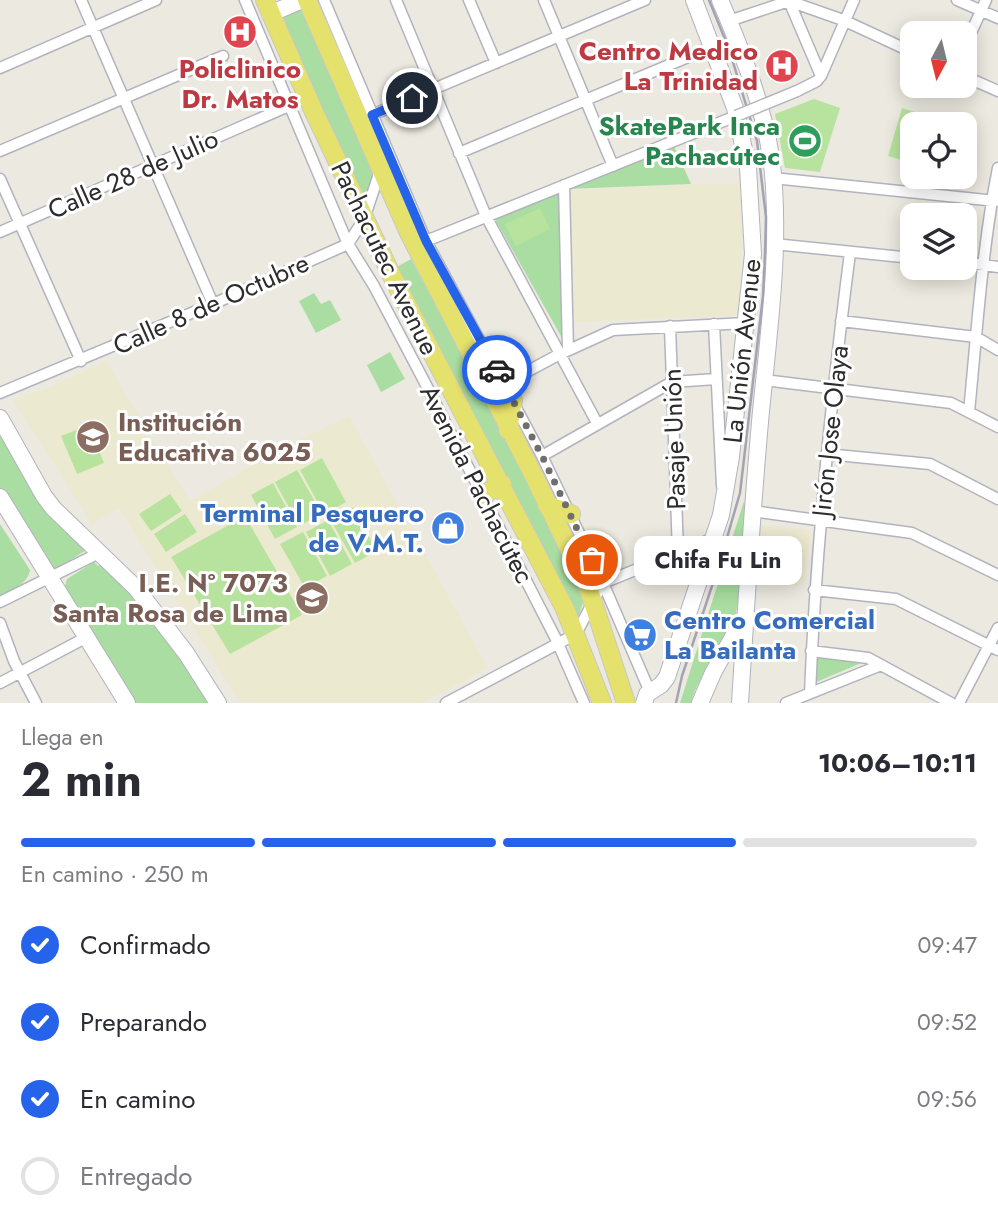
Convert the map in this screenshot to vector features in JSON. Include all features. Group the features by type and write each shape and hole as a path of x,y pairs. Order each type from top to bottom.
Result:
{"main road":[{"name":"Pachacutec Avenue","path":"307,0 365,118 380,171 409,233 593,600 626,703"},
{"name":"Pachacutec Avenue","path":"268,7 284,48 380,250 431,374 502,484 576,634 602,703"},
{"path":"380,250 409,233"},
{"path":"508,430 509,392"},
{"path":"482,495 502,484"},
{"path":"547,505 571,514"}],"street":[{"path":"82,0 213,304"},
{"path":"0,68 156,0"},
{"name":"Avenida Pachacútec","path":"245,0 348,244 431,374 482,495 558,644 584,703"},
{"path":"268,7 302,0"},
{"path":"324,0 365,118 426,241 509,392 571,514 603,583 650,699"},
{"path":"396,0 486,216 563,352 597,423"},
{"path":"469,0 496,63"},
{"path":"544,0 613,166"},
{"path":"365,118 559,36 621,5 645,0"},
{"name":"La Unión Avenue","path":"650,699 667,677 714,538 723,502 731,457 753,254 748,169 735,112 694,0"},
{"name":"La Unión Avenue","path":"720,0 766,134 773,178 774,244 752,511 747,609 737,645"},
{"path":"613,166 624,156 812,84 821,76 829,60 854,0"},
{"path":"957,0 984,5 998,18"},
{"path":"729,21 789,1 844,20 900,46"},
{"path":"789,1 821,76"},
{"path":"976,21 984,5"},
{"path":"459,153 712,47"},
{"path":"284,48 284,74 291,105"},
{"path":"0,151 223,56"},
{"path":"977,82 998,91"},
{"name":"Calle 28 de Julio","path":"0,232 291,105"},
{"path":"426,241 659,148 735,112"},
{"path":"969,412 984,264 998,168"},
{"path":"348,244 364,219 380,171"},
{"path":"773,178 995,201"},
{"path":"0,179 81,361"},
{"path":"563,352 564,185"},
{"name":"Calle 8 de Octubre","path":"0,393 81,361 348,244"},
{"path":"774,244 900,257"},
{"name":"Jirón Jose Olaya","path":"810,693 814,590 826,454 849,253"},
{"path":"977,263 998,267"},
{"path":"841,321 976,337 998,350"},
{"path":"509,392 563,352 612,330 746,323"},
{"path":"714,324 723,502"},
{"name":"Pasaje Unión","path":"670,326 678,553"},
{"path":"542,456 672,382 716,379"},
{"path":"764,380 951,403 998,427"},
{"path":"0,418 44,496 63,519 136,588 186,653 218,703"},
{"path":"826,454 930,464 998,499"},
{"path":"3,508 50,578 125,702"},
{"path":"752,511 912,533 998,575"},
{"path":"446,703 576,634 603,583 714,538"},
{"path":"0,602 99,553"},
{"path":"814,590 896,599 993,647"},
{"path":"0,624 36,703"},
{"path":"959,703 993,647 998,628"},
{"path":"0,683 87,637"},
{"path":"737,645 742,678 740,703"},
{"path":"700,703 713,673 737,645"},
{"path":"811,651 868,658 951,703"},
{"path":"786,703 881,665"},
{"path":"706,703 718,681 727,677 742,678"}],"shaded area":[{"path":"739,183 743,225 736,315 575,322 570,190"},
{"name":"I.E. N° 7073 Santa Rosa de Lima","path":"106,361 190,501 298,440 349,416 488,668 422,703 240,703 119,508 92,524 13,400 40,392"},
{"path":"761,525 811,530 804,582 800,582 799,586 766,584 766,575 758,573"}],"green space":[{"path":"297,7 307,15 372,171 370,191 364,201 282,27 286,11"},
{"name":"SkatePark Inca Pachacútec","path":"814,99 840,108 820,172 785,168 775,114"},
{"path":"900,115 900,160 888,156"},
{"path":"674,146 691,184 567,189"},
{"path":"560,192 566,345 495,219"},
{"path":"540,208 550,229 516,246 505,224"},
{"path":"411,259 576,570 586,594 577,620 395,268"},
{"path":"314,293 321,304 330,300 341,320 316,333 299,301"},
{"path":"390,352 405,379 381,392 367,365"},
{"path":"89,425 104,463 77,474 61,436"},
{"path":"0,427 86,550 54,571 0,490"},
{"path":"322,458 346,502 324,514 300,470"},
{"path":"297,470 322,514 299,526 275,482"},
{"path":"273,483 297,527 275,539 251,495"},
{"path":"170,494 182,511 151,531 139,514"},
{"path":"744,501 743,560 734,621 700,681 691,703 680,703"},
{"path":"353,507 377,551 355,563 330,519"},
{"path":"185,514 197,532 166,552 154,534"},
{"path":"245,516 302,615 230,654 171,557"},
{"path":"328,520 352,564 330,576 306,532"},
{"path":"0,524 30,570 23,583 0,598"},
{"path":"303,532 327,576 305,588 280,544"},
{"path":"94,562 98,566 103,563 144,609 213,703 136,703 64,590 67,579"},
{"path":"813,656 859,662 859,664 814,683"}],"railway":[{"path":"676,703 682,676 740,493 763,296 766,217 757,141 729,49 709,0"}],"way so far":[{"path":"497,370 592,560"}],"place":[{"name":"Policlinico Dr. Matos","path":"240,32"},
{"name":"Centro Medico La Trinidad","path":"782,66"},
{"name":"SkatePark Inca Pachacútec","path":"805,141"},
{"name":"Institución Educativa 6025","path":"93,437"},
{"name":"Terminal Pesquero de V.M.T.","path":"448,528"},
{"name":"Chifa Fu Lin","path":"592,560"},
{"name":"I.E. N° 7073 Santa Rosa de Lima","path":"312,598"},
{"name":"Centro Comercial La Bailanta","path":"640,635"}],"route":[{"path":"412,98 372,115 426,241 497,370"}]}
